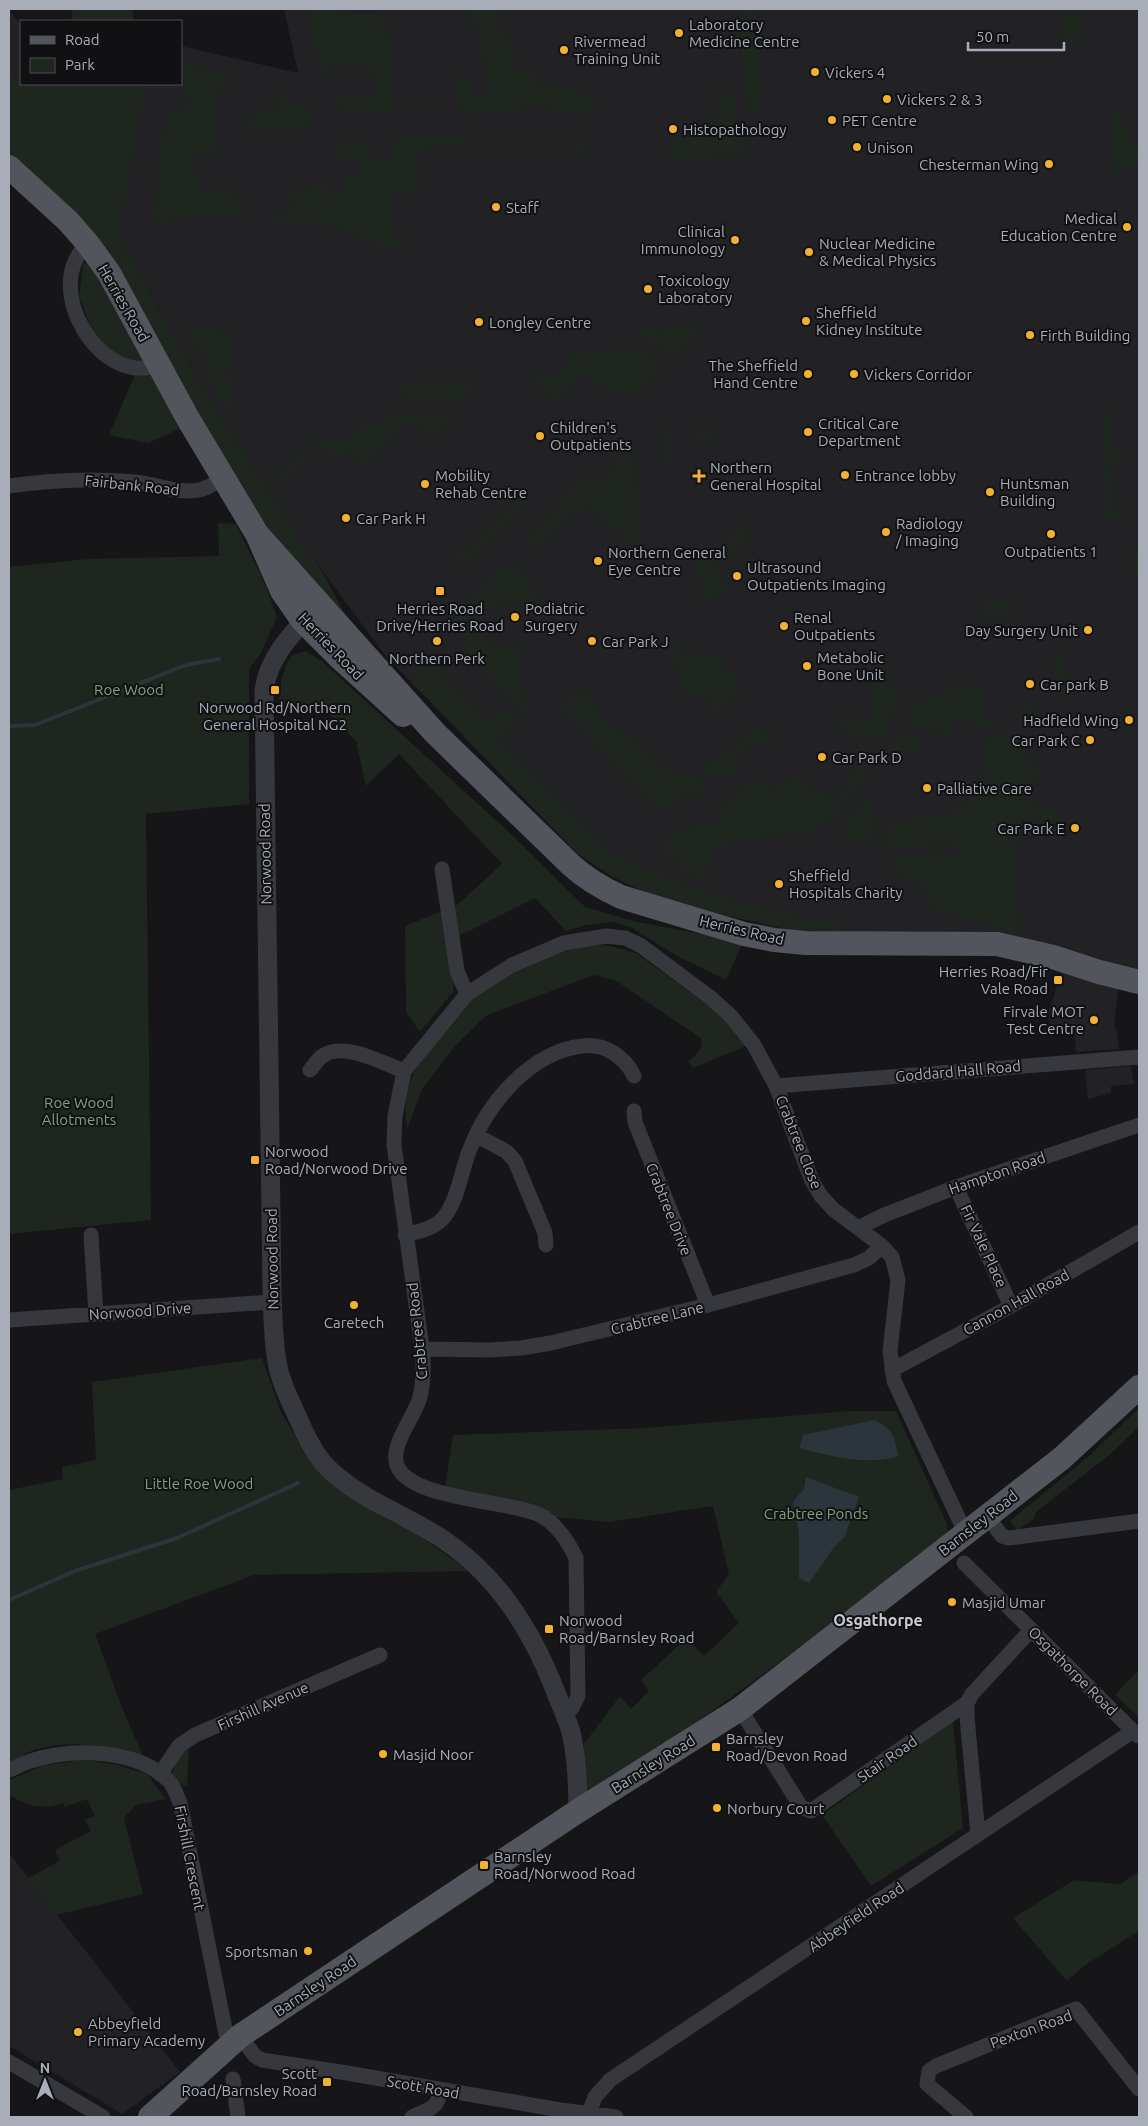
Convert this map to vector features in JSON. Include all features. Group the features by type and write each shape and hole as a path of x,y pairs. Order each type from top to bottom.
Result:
{"main road":[{"name":"Herries Road","path":"9,167 68,221 109,273 126,301 158,364 257,534 282,591 303,621 339,658 409,720 435,733"},
{"name":"Herries Road","path":"257,534 435,733 585,878 621,897 744,934 774,940 806,943 997,944 1053,957 1099,972 1139,982"},
{"name":"Barnsley Road","path":"150,2117 236,2040 578,1812 740,1709 1062,1458 1139,1387"}],"street":[{"path":"88,244 75,258 71,268 71,303 78,321 102,352 120,362 135,369 148,369 158,364"},
{"name":"Fairbank Road","path":"9,486 61,480 97,479 198,491 210,487 223,478"},
{"name":"Norwood Road","path":"319,604 281,647 273,662 264,690 272,1302 278,1369 308,1440 322,1462 341,1480 358,1492 444,1540 498,1587 529,1633 545,1665 564,1712 575,1756 578,1812"},
{"path":"442,869 457,971 467,994"},
{"name":"Crabtree Road","path":"564,1712 572,1708 578,1696 576,1558 568,1541 542,1516 524,1508 459,1498 410,1481 400,1472 396,1460 397,1449 420,1399 423,1382 422,1349 394,1145 395,1116 404,1071 467,994 512,965 539,953 564,943 606,936"},
{"name":"Crabtree Close","path":"606,936 625,938 640,945 711,998 731,1016 754,1045 776,1086 812,1181 821,1196 882,1246 892,1257 898,1280 890,1351 894,1381 965,1532"},
{"path":"405,1235 436,1225 444,1217 452,1204 464,1164 476,1135 492,1109 517,1080 533,1066 557,1052 571,1047 589,1045 607,1049 620,1056 630,1066 634,1076"},
{"path":"310,1070 324,1055 347,1051 404,1071"},
{"name":"Goddard Hall Road","path":"776,1086 1139,1057"},
{"name":"Crabtree Drive","path":"634,1111 633,1117 708,1305"},
{"name":"Hampton Road","path":"858,1228 882,1216 956,1187 1139,1125"},
{"path":"476,1135 507,1152 515,1161 545,1233 546,1245"},
{"name":"Fir Vale Place","path":"956,1187 1011,1306"},
{"name":"Cannon Hall Road","path":"892,1370 1011,1306 1139,1232"},
{"path":"91,1235 96,1314"},
{"name":"Crabtree Lane","path":"422,1349 489,1350 521,1348 551,1343 708,1305 854,1265 869,1258 882,1246"},
{"name":"Norwood Drive","path":"9,1320 272,1302"},
{"path":"986,1516 1002,1536 1009,1538 1139,1521"},
{"name":"Osgathorpe Road","path":"964,1563 1136,1734"},
{"name":"Stair Road","path":"740,1709 801,1807 811,1812 967,1703 982,1682 1031,1630"},
{"name":"Firshill Avenue","path":"160,1774 179,1746 195,1735 380,1655"},
{"path":"967,1703 978,1835"},
{"name":"Abbeyfield Road","path":"590,2113 595,2097 610,2080 978,1835 1136,1734"},
{"name":"Firshill Crescent","path":"9,1770 33,1760 68,1754 100,1754 136,1762 151,1768 174,1787 180,1802 226,2034 236,2040"},
{"name":"Pexton Road","path":"966,2117 927,2084 929,2071 936,2066 1076,2009 1134,2071 1139,2088"},
{"name":"Scott Road","path":"236,2040 262,2060 441,2090 559,2114 590,2113 616,2117"},
{"path":"9,2062 103,2117"},
{"path":"233,2079 238,2117"},
{"path":"412,2117 432,2108 438,2102 441,2090"}],"shaded area":[{"name":"Northern General Hospital","path":"284,9 1139,9 1139,975 984,936 790,930 717,913 642,891 611,876 577,853 384,654 304,546 214,407 118,237 9,130 9,10 20,24 20,85 182,85 182,46 298,73"},
{"path":"1063,967 1119,984 1114,1027 1117,1031 1119,1049 1076,1052 1074,1030 1050,1031 1049,1011"},
{"path":"1131,1066 1134,1084 1111,1086 1111,1093 1088,1099 1085,1070"},
{"path":"875,1420 886,1427 892,1434 898,1456 886,1459 861,1460 836,1457 799,1448 803,1435"},
{"path":"806,1477 859,1497 845,1536 834,1547 809,1583 799,1578 799,1532 793,1502 804,1489"},
{"name":"Abbeyfield Primary Academy","path":"9,1853 180,2072 122,2114 9,2046"}],"green space":[{"path":"73,9 133,9 133,20 71,19"},
{"path":"307,9 337,9 339,12 381,13 382,24 387,26 385,36 392,41 395,110 438,110 439,112 341,111 334,98 374,96 375,77 370,76 370,66 330,68 331,77 324,77 310,30"},
{"path":"464,9 503,9 497,30 512,41 513,70 534,70 536,83 570,86 581,96 595,99 591,114 527,106 512,111 461,113 457,78 472,82 475,95 492,90 484,74 482,23 470,23"},
{"path":"741,9 756,9 764,103 756,113 749,115 741,57"},
{"path":"1074,9 1081,15 1084,30 1080,44 1069,45 1065,42 1060,28 1063,14 1066,10"},
{"path":"182,63 233,77 228,85 214,89 221,121 213,123 219,152 193,156 201,194 233,189 245,212 154,222 158,164 167,118 190,98 182,85"},
{"path":"9,78 20,78 20,85 146,85 118,237 214,407 322,571 355,633 305,580 250,505 86,227 9,154"},
{"path":"272,92 306,106 310,116 309,125 296,133 295,127 250,134 247,119 271,108 279,107 281,100 271,98"},
{"path":"716,93 733,93 743,155 670,160 670,138 710,136 710,122 717,121"},
{"path":"1112,114 1120,114 1139,153 1139,162 1114,176 1110,174 1116,170 1111,126"},
{"path":"458,138 467,140 581,140 585,142 591,161 580,156 580,146 426,148 417,156 418,190 410,193 392,194 394,237 403,237 404,247 393,250 320,221 270,221 275,216 293,211 289,194 327,183 330,196 344,192 340,178 361,171 356,157 340,161 334,143 348,139 368,143 368,158 393,157 394,142 401,139"},
{"path":"89,260 136,343 179,429 148,443 109,435 134,377 131,364 109,350 92,330 79,296 83,265"},
{"path":"670,326 697,326 699,333 679,353 672,357 639,332 641,329 656,329 663,335"},
{"path":"217,329 217,333 231,332 234,363 230,366 222,367 223,376 231,376 233,398 231,409 221,401 215,391 200,348 194,339 184,331"},
{"path":"625,347 637,349 660,366 661,370 637,396 610,393 604,386 598,386 583,374 555,402 536,384 531,376 560,374 571,354 621,351"},
{"path":"476,380 461,404 442,398 406,398 402,395 401,384"},
{"path":"1103,410 1113,422 1113,443 1123,463 1110,464 1115,510 1123,510 1124,514 1117,520 1107,522"},
{"path":"435,412 447,414 452,418 432,436 417,424 406,424 367,465 362,463 348,450 337,460 318,444 325,439 349,438 372,421 382,422 389,418 388,413"},
{"path":"698,430 708,430 710,437 715,437 714,443 699,444"},
{"path":"660,431 671,431 671,463 663,464 662,453 666,447 665,440"},
{"path":"314,438 321,439 276,488 272,480"},
{"path":"635,443 639,544 633,548 617,530 613,532 584,505 535,553 530,543 532,531 585,477 594,485"},
{"path":"524,494 528,499 526,506 471,562 465,566 460,564 456,555 461,550 471,549 516,499"},
{"name":"Roe Wood","path":"218,523 236,524 265,584 277,617 261,653 249,669 249,804 146,814 151,1220 9,1234 9,567 88,559 219,556"},
{"path":"745,525 751,537 731,553 725,544"},
{"path":"1134,546 1139,554 1139,576 1135,576 1132,565 1131,557"},
{"path":"709,560 731,590 704,600 695,562"},
{"path":"502,567 514,567 530,578 530,589 539,602 484,606 484,644 521,645 521,673 526,712 524,715 464,649 462,633 451,620"},
{"path":"1005,602 1010,605 1012,635 999,642 1005,617 996,614 994,618 980,615 982,603"},
{"path":"678,641 687,656 695,654 724,657 725,672 736,672 737,697 715,716 710,696 688,699 670,645"},
{"path":"306,651 323,662 514,837 585,907 633,921 743,942 726,980 677,956 632,928 614,922 586,925 566,931 535,898 459,936 453,992 420,1032 406,1012 405,926 457,905 502,864 399,754 366,786 356,741 323,709 279,708 279,693 285,668 292,655"},
{"path":"1056,654 1061,655 1064,670 1068,671 1070,691 1073,691 1073,696 1066,697 1059,693 1054,669"},
{"path":"873,661 884,662 898,697 884,737 882,740 876,741 837,729 837,718 864,717 873,719"},
{"path":"433,663 486,724 499,712 502,714 508,707 519,719 498,737 618,859 629,860 680,883 733,900 841,924 839,931 790,930 717,913 642,891 611,876 577,853 411,682"},
{"path":"959,686 973,686 983,691 987,701 981,705 988,719 992,718 995,724 993,727 980,732 975,730 975,720 952,723 952,734 949,735 911,725 907,713 911,708"},
{"path":"586,689 603,721 644,746 663,770 701,778 704,796 683,795 682,802 663,812 563,709 562,704"},
{"path":"1029,704 1041,720 1038,723 1030,723 1021,708"},
{"path":"756,726 764,734 780,734 763,747 754,741 733,760 739,768 722,782 714,780 704,773 704,760 710,766"},
{"path":"1004,733 1041,769 1022,801 1057,811 1056,822 1024,817 1013,877 1013,897 1021,915 1020,934 934,909 920,885 890,871 893,858 943,851 950,859 959,852 952,842 898,849 884,846 882,839 887,828 905,820 946,816 973,798 973,779 984,777 985,741"},
{"path":"912,735 919,736 923,743 922,748 896,753 887,760 883,759 888,749 894,743"},
{"path":"860,740 873,761 846,803 817,829 798,835 743,839 726,844 713,850 705,879 680,871 683,863 659,850 678,830 719,822 714,813 758,778 770,790 792,777 838,801 861,761 853,756"},
{"path":"869,800 875,814 876,830 873,840 863,845 852,842 845,834 852,813 858,805"},
{"path":"590,945 610,946 636,953 726,1018 748,1045 693,1068 688,1061 700,1049 701,1038 615,980 594,975 487,1015 455,1046 422,1089 407,1129 407,1097 414,1071 429,1048 462,1006 484,988 513,972 559,953"},
{"name":"Little Roe Wood","path":"262,1358 280,1410 303,1450 337,1489 386,1519 417,1534 469,1571 254,1575 95,1634 123,1710 143,1756 104,1747 64,1744 37,1749 9,1762 9,1490 63,1479 62,1467 96,1460 92,1382"},
{"path":"1139,1408 1139,1427 1108,1456 1036,1512 1034,1519 1017,1530 1010,1521 1089,1456"},
{"name":"Crabtree Ponds","path":"851,1411 896,1411 947,1524 948,1534 787,1657 597,1794 589,1794 585,1785 584,1744 620,1696 631,1709 649,1691 641,1680 687,1638 704,1656 739,1623 716,1592 729,1574 713,1506 609,1522 542,1516 445,1487 453,1435 645,1428"},
{"path":"1139,1670 1139,1718 1115,1695"},
{"path":"953,1721 963,1828 871,1886 822,1815"},
{"path":"189,1749 187,1786 180,1784 173,1774 174,1765 182,1750"},
{"path":"83,1760 114,1764 147,1774 166,1799 136,1805 124,1818 143,1894 56,1915 28,1878 60,1861 55,1850 91,1831 85,1820 95,1816 87,1799 64,1807 63,1803 43,1807 24,1803 12,1796 9,1797 9,1780 45,1765"},
{"path":"1139,1872 1139,1931 1085,1965 1067,1981 1013,1918 1074,1880 1120,1884"}],"waterway":[{"path":"9,726 35,725 186,665 219,659"},
{"path":"9,1600 75,1571 177,1538 298,1483"}],"place":[{"name":"Laboratory Medicine Centre","path":"679,33"},
{"name":"Rivermead Training Unit","path":"564,50"},
{"name":"Vickers 4","path":"815,72"},
{"name":"Vickers 2 & 3","path":"887,99"},
{"name":"PET Centre","path":"832,120"},
{"name":"Histopathology","path":"673,129"},
{"name":"Unison","path":"857,147"},
{"name":"Chesterman Wing","path":"1049,164"},
{"name":"Staff","path":"496,207"},
{"name":"Medical Education Centre","path":"1127,227"},
{"name":"Clinical Immunology","path":"735,240"},
{"name":"Nuclear Medicine & Medical Physics","path":"809,252"},
{"name":"Toxicology Laboratory","path":"648,289"},
{"name":"Sheffield Kidney Institute","path":"806,321"},
{"name":"Longley Centre","path":"479,322"},
{"name":"Firth Building","path":"1030,335"},
{"name":"The Sheffield Hand Centre","path":"808,374"},
{"name":"Vickers Corridor","path":"854,374"},
{"name":"Critical Care Department","path":"808,432"},
{"name":"Children's Outpatients","path":"540,436"},
{"name":"Entrance lobby","path":"845,475"},
{"name":"Northern General Hospital","path":"699,476"},
{"name":"Mobility Rehab Centre","path":"425,484"},
{"name":"Huntsman Building","path":"990,492"},
{"name":"Car Park H","path":"346,518"},
{"name":"Radiology / Imaging","path":"886,532"},
{"name":"Outpatients 1","path":"1051,534"},
{"name":"Northern General Eye Centre","path":"598,561"},
{"name":"Ultrasound Outpatients Imaging","path":"737,576"},
{"name":"Herries Road Drive/Herries Road","path":"440,591"},
{"name":"Podiatric Surgery","path":"515,617"},
{"name":"Renal Outpatients","path":"784,626"},
{"name":"Day Surgery Unit","path":"1088,630"},
{"name":"Northern Perk","path":"437,641"},
{"name":"Car Park J","path":"592,641"},
{"name":"Metabolic Bone Unit","path":"807,666"},
{"name":"Car park B","path":"1030,684"},
{"name":"Norwood Rd/Northern General Hospital NG2","path":"275,690"},
{"name":"Hadfield Wing","path":"1129,720"},
{"name":"Car Park C","path":"1090,740"},
{"name":"Car Park D","path":"822,757"},
{"name":"Palliative Care","path":"927,788"},
{"name":"Car Park E","path":"1075,828"},
{"name":"Sheffield Hospitals Charity","path":"779,884"},
{"name":"Herries Road/Fir Vale Road","path":"1058,980"},
{"name":"Firvale MOT Test Centre","path":"1094,1020"},
{"name":"Norwood Road/Norwood Drive","path":"255,1160"},
{"name":"Caretech","path":"354,1305"},
{"name":"Masjid Umar","path":"952,1602"},
{"name":"Norwood Road/Barnsley Road","path":"549,1629"},
{"name":"Barnsley Road/Devon Road","path":"716,1747"},
{"name":"Masjid Noor","path":"383,1754"},
{"name":"Norbury Court","path":"717,1808"},
{"name":"Barnsley Road/Norwood Road","path":"484,1865"},
{"name":"Sportsman","path":"308,1951"},
{"name":"Abbeyfield Primary Academy","path":"78,2032"},
{"name":"Scott Road/Barnsley Road","path":"327,2082"}],"district":[{"name":"Osgathorpe","path":"878,1620"}],"park label":[{"name":"Roe Wood Allotments","path":"79,1110"}]}
